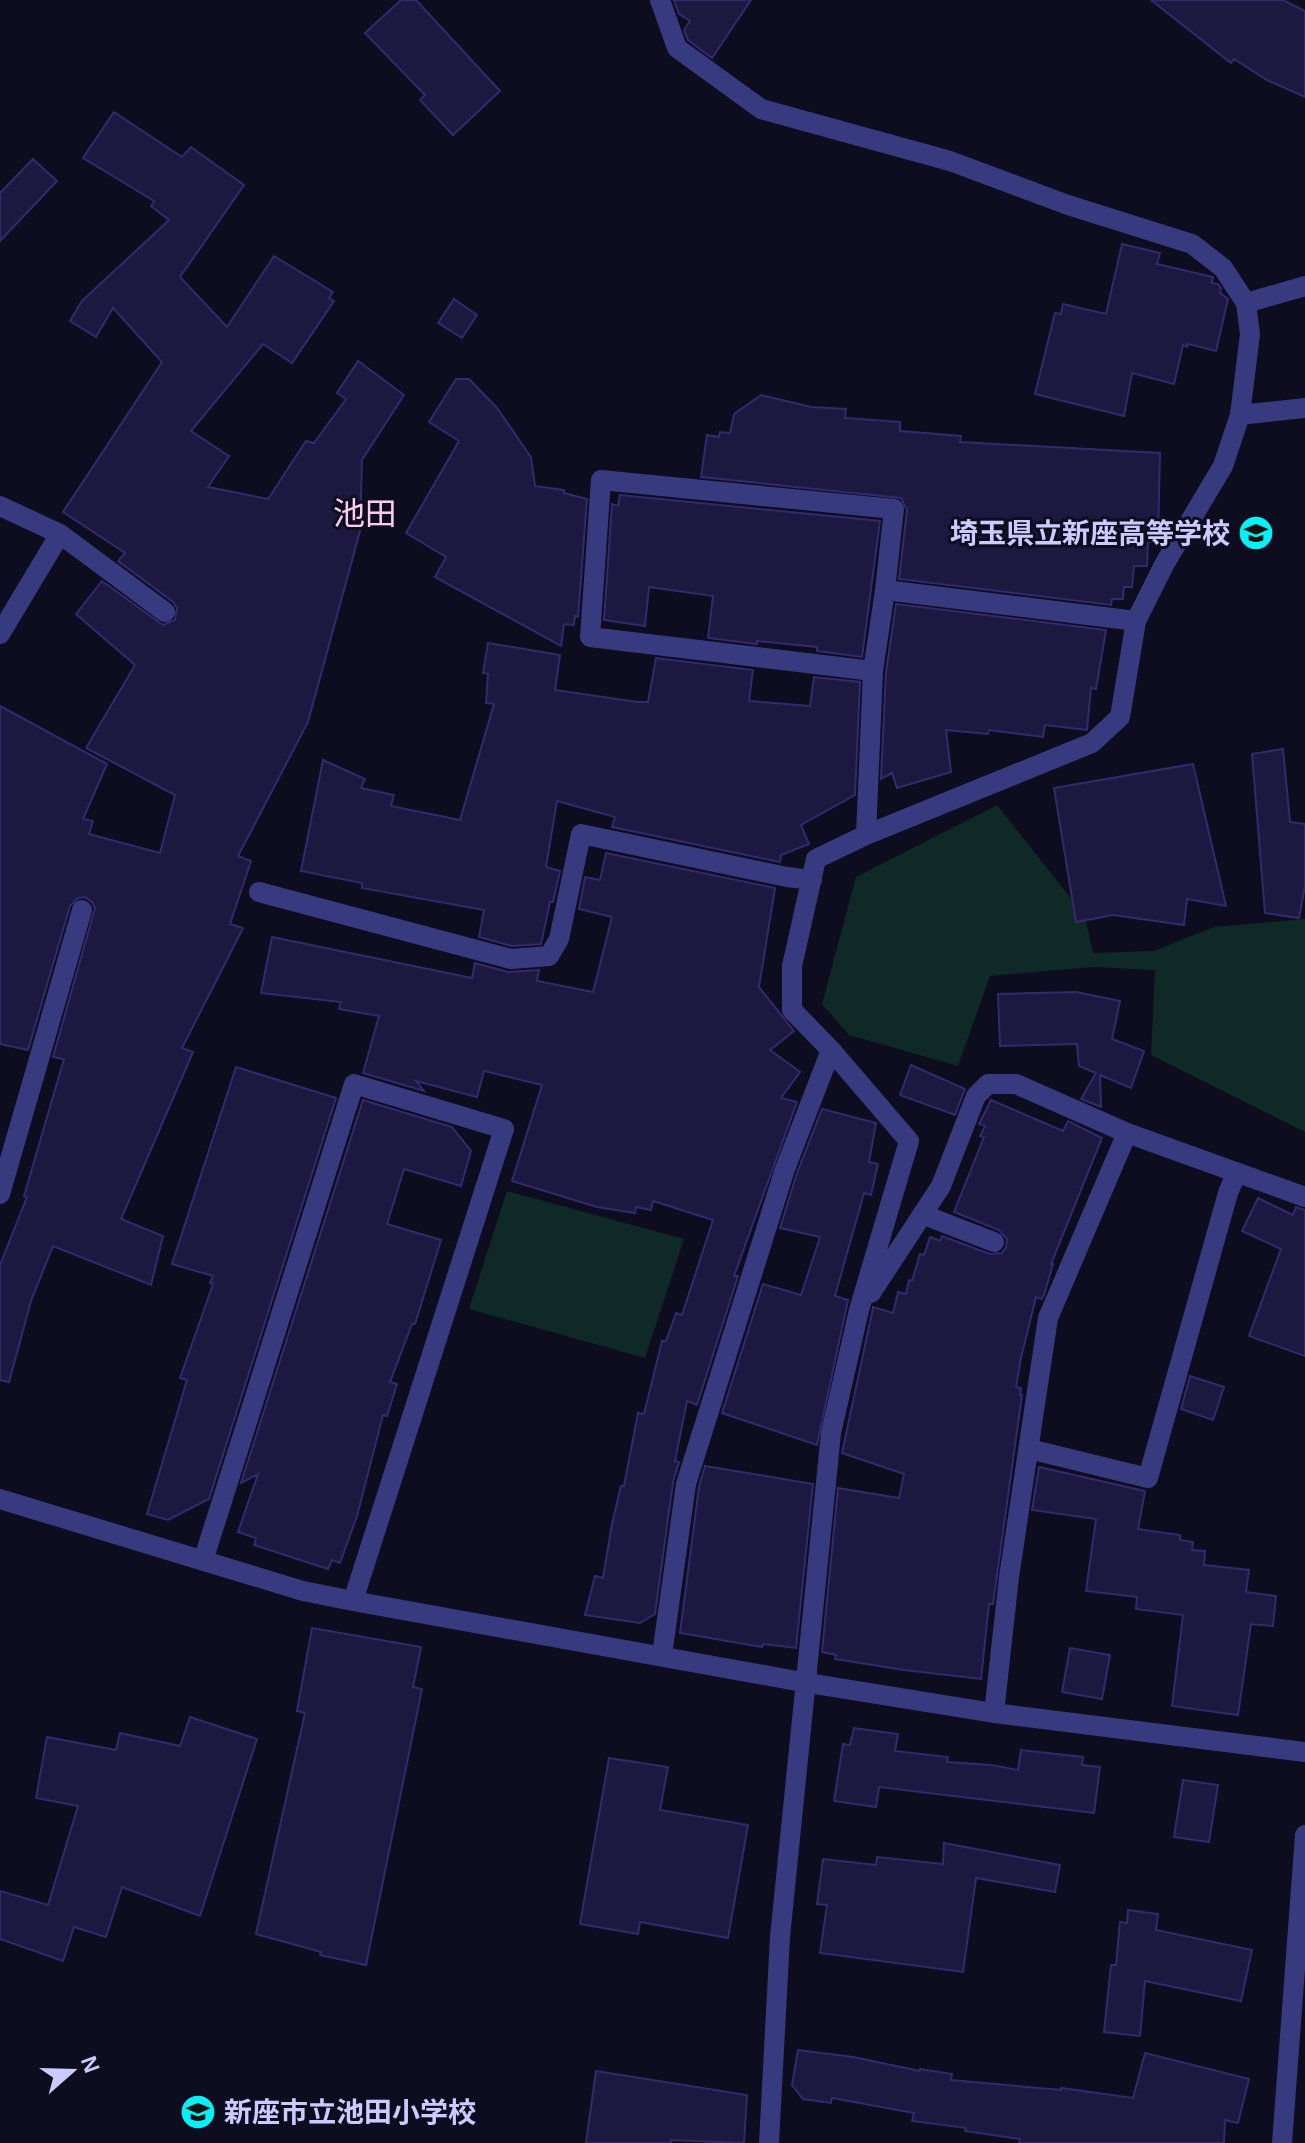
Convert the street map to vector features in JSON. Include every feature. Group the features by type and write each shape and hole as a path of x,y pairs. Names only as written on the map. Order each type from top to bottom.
{"street":[{"path":"660,0 677,48 761,109 950,161 1068,205 1192,244 1223,268 1246,303 1250,334 1240,415 1223,466 1165,563 1136,621 1120,717 1092,743 866,835 816,859 792,966 792,1010 831,1050 909,1141 859,1310 831,1433 780,1937 769,2143"},
{"path":"1246,303 1305,286"},
{"path":"1240,415 1305,408"},
{"path":"866,835 873,671 894,509 601,480 590,637 873,671"},
{"path":"0,506 60,534 165,612"},
{"path":"0,634 60,534"},
{"path":"885,590 1136,621"},
{"path":"259,892 511,959 549,956 559,939 581,834 812,880"},
{"path":"0,1194 82,910"},
{"path":"662,1655 686,1484 785,1169 831,1050"},
{"path":"203,1561 354,1084 504,1129 353,1601"},
{"path":"859,1310 941,1186 976,1096 988,1084 1016,1084 1127,1133 1305,1197"},
{"path":"994,1713 1009,1577 1048,1318 1127,1133"},
{"path":"1029,1449 1148,1478 1228,1193 1236,1174"},
{"path":"924,1215 994,1242"},
{"path":"0,1499 303,1591 353,1601 808,1683 994,1713 1305,1752"},
{"path":"1282,2143 1301,1946 1305,1835"}],"green space":[{"path":"997,805 1085,916 1093,953 1154,951 1214,927 1305,919 1305,1132 1151,1055 1155,970 1093,967 990,976 958,1066 849,1035 822,1004 856,877"},
{"path":"507,1191 684,1239 645,1358 469,1309"}],"building":[{"path":"401,0 416,0 500,91 453,135 420,100 425,95 365,33"},
{"path":"674,0 751,0 712,58 688,40 684,30 690,21 679,14"},
{"path":"1151,0 1283,0 1305,11 1305,97 1267,80 1234,59 1231,63"},
{"path":"114,112 182,157 191,147 244,185 180,277 227,327 274,256 333,292 329,298 334,301 292,363 263,344 191,431 229,456 208,487 268,499 306,441 314,443 346,399 337,393 358,361 404,395 362,460 360,531 308,722 238,856 251,861 230,924 243,928 182,1048 193,1052 121,1219 163,1236 151,1285 53,1246 31,1301 9,1382 0,1380 0,1265 27,1197 24,1196 64,1059 53,1057 95,908 85,897 78,898 70,906 28,1050 0,1044 0,706 107,764 83,819 93,821 89,834 160,853 175,795 86,748 135,665 76,614 102,581 163,625 175,620 177,608 118,561 125,553 63,512 162,362 113,308 96,337 70,321 82,301 169,220 151,206 154,201 83,158"},
{"path":"33,159 57,181 0,241 0,193"},
{"path":"1122,244 1160,253 1157,264 1213,277 1212,283 1218,284 1220,293 1228,299 1216,351 1183,345 1174,384 1132,373 1124,416 1035,394 1055,313 1061,314 1063,304 1106,314"},
{"path":"454,299 477,315 462,338 438,323"},
{"path":"456,379 469,379 497,408 531,457 535,486 564,490 564,493 587,499 578,617 575,616 574,625 564,624 561,646 435,577 446,557 406,533 459,441 429,422"},
{"path":"761,395 811,407 846,409 845,418 900,422 900,431 961,436 960,442 1160,453 1158,536 1153,535 1153,542 1148,542 1147,566 1134,566 1132,587 1124,587 1123,599 1112,599 1111,605 899,579 907,510 901,498 701,477 707,435 719,437 720,432 730,433 734,414"},
{"path":"620,495 880,521 862,657 817,651 817,647 708,638 713,596 649,587 645,626 604,620 612,504 618,506"},
{"path":"896,604 1106,630 1096,689 1091,688 1087,730 1045,725 1043,737 989,730 988,734 946,730 951,772 897,788 892,773 881,779 886,672"},
{"path":"488,643 560,655 555,690 637,702 648,702 656,658 753,670 749,701 810,706 814,677 860,682 855,795 801,825 809,844 781,855 780,862 612,827 615,817 557,801 546,867 560,871 541,944 512,946 479,937 484,910 362,888 362,883 301,871 323,760 365,779 361,788 394,795 391,806 460,820 494,704 486,703 488,674 483,673"},
{"path":"1283,749 1290,822 1305,824 1305,886 1299,918 1265,913 1252,754"},
{"path":"1193,764 1226,906 1187,899 1184,925 1113,915 1076,922 1054,788"},
{"path":"606,853 775,888 759,987 794,1031 770,1050 800,1072 781,1098 797,1102 734,1276 738,1276 697,1405 687,1401 675,1461 679,1462 673,1482 655,1614 640,1623 585,1615 595,1576 603,1578 612,1524 621,1486 624,1486 638,1413 644,1414 662,1341 666,1341 676,1313 682,1315 713,1220 653,1201 651,1210 636,1207 635,1213 597,1207 512,1181 542,1085 484,1071 477,1097 416,1081 424,1091 363,1073 379,1016 339,1009 341,1002 261,993 272,937 472,978 475,963 508,972 539,970 537,981 593,992 612,917 579,909 585,877 600,880"},
{"path":"1076,992 1120,1001 1112,1039 1144,1051 1131,1088 1100,1075 1101,1107 1081,1099 1096,1073 1079,1066 1077,1044 1000,1046 998,994"},
{"path":"911,1065 965,1089 955,1115 900,1095"},
{"path":"236,1067 336,1098 209,1499 168,1520 147,1514 187,1380 180,1378 213,1284 210,1283 213,1276 172,1264"},
{"path":"363,1100 452,1127 471,1151 461,1186 404,1169 387,1224 441,1240 415,1324 412,1324 390,1382 397,1384 387,1416 383,1415 357,1516 340,1563 332,1560 328,1569 254,1545 256,1538 238,1532 258,1474 241,1483"},
{"path":"991,1100 1063,1131 1068,1121 1102,1138 1051,1264 1045,1292 1042,1299 1036,1297 1021,1358 1016,1387 1021,1388 1022,1395 993,1604 989,1604 981,1679 835,1659 836,1655 822,1652 838,1488 899,1498 904,1474 842,1453 873,1307 893,1313 898,1292 906,1294 909,1280 912,1281 920,1254 924,1255 930,1237 940,1241 942,1236 990,1254 1002,1253 1006,1247 1007,1239 999,1230 954,1212 984,1137 980,1136 985,1126 979,1124"},
{"path":"822,1109 876,1123 869,1162 878,1164 871,1195 864,1193 835,1296 848,1300 817,1445 722,1413 763,1284 801,1295 820,1237 780,1228"},
{"path":"1258,1198 1293,1215 1296,1207 1305,1210 1305,1356 1249,1336 1281,1249 1242,1231"},
{"path":"1190,1376 1224,1387 1213,1420 1181,1409"},
{"path":"705,1466 813,1484 796,1648 763,1644 762,1647 680,1633 699,1487"},
{"path":"1039,1467 1145,1491 1138,1529 1180,1535 1180,1540 1193,1542 1192,1550 1205,1551 1204,1565 1249,1570 1246,1592 1276,1596 1273,1626 1251,1624 1238,1715 1172,1706 1183,1615 1136,1609 1137,1597 1086,1591 1096,1519 1032,1510"},
{"path":"312,1628 421,1647 413,1687 422,1689 366,1965 320,1955 321,1952 256,1934 305,1713 297,1711"},
{"path":"1070,1648 1110,1655 1102,1699 1062,1692"},
{"path":"190,1717 257,1739 200,1916 122,1887 106,1937 74,1927 63,1961 0,1939 0,1891 48,1905 78,1806 36,1798 47,1737 116,1750 120,1733 180,1746"},
{"path":"854,1728 898,1734 895,1751 948,1757 947,1762 1018,1770 1021,1750 1083,1757 1082,1765 1100,1767 1094,1813 879,1787 876,1807 834,1801 843,1744 850,1745"},
{"path":"609,1758 668,1767 660,1810 748,1825 728,1938 640,1922 638,1934 580,1924"},
{"path":"1183,1780 1218,1785 1209,1842 1174,1837"},
{"path":"944,1843 1060,1865 1055,1892 976,1878 963,1972 820,1953 827,1905 817,1904 823,1859 876,1865 877,1857 943,1864"},
{"path":"1128,1910 1158,1914 1156,1930 1252,1950 1241,2001 1145,1981 1140,2036 1104,2032 1111,1965 1116,1965 1120,1922 1127,1923"},
{"path":"798,2050 952,2074 951,2080 1061,2088 1133,2098 1145,2053 1249,2079 1238,2123 1225,2120 1224,2143 1019,2143 1020,2139 912,2121 914,2113 832,2098 831,2103 803,2099 792,2085"},
{"path":"596,2071 747,2095 744,2143 671,2140 671,2143 586,2143"}],"place":[{"name":"埼玉県立新座高等学校","path":"1256,533"},
{"name":"新座市立池田小学校","path":"198,2112"}],"district":[{"name":"池田","path":"365,514"}]}
